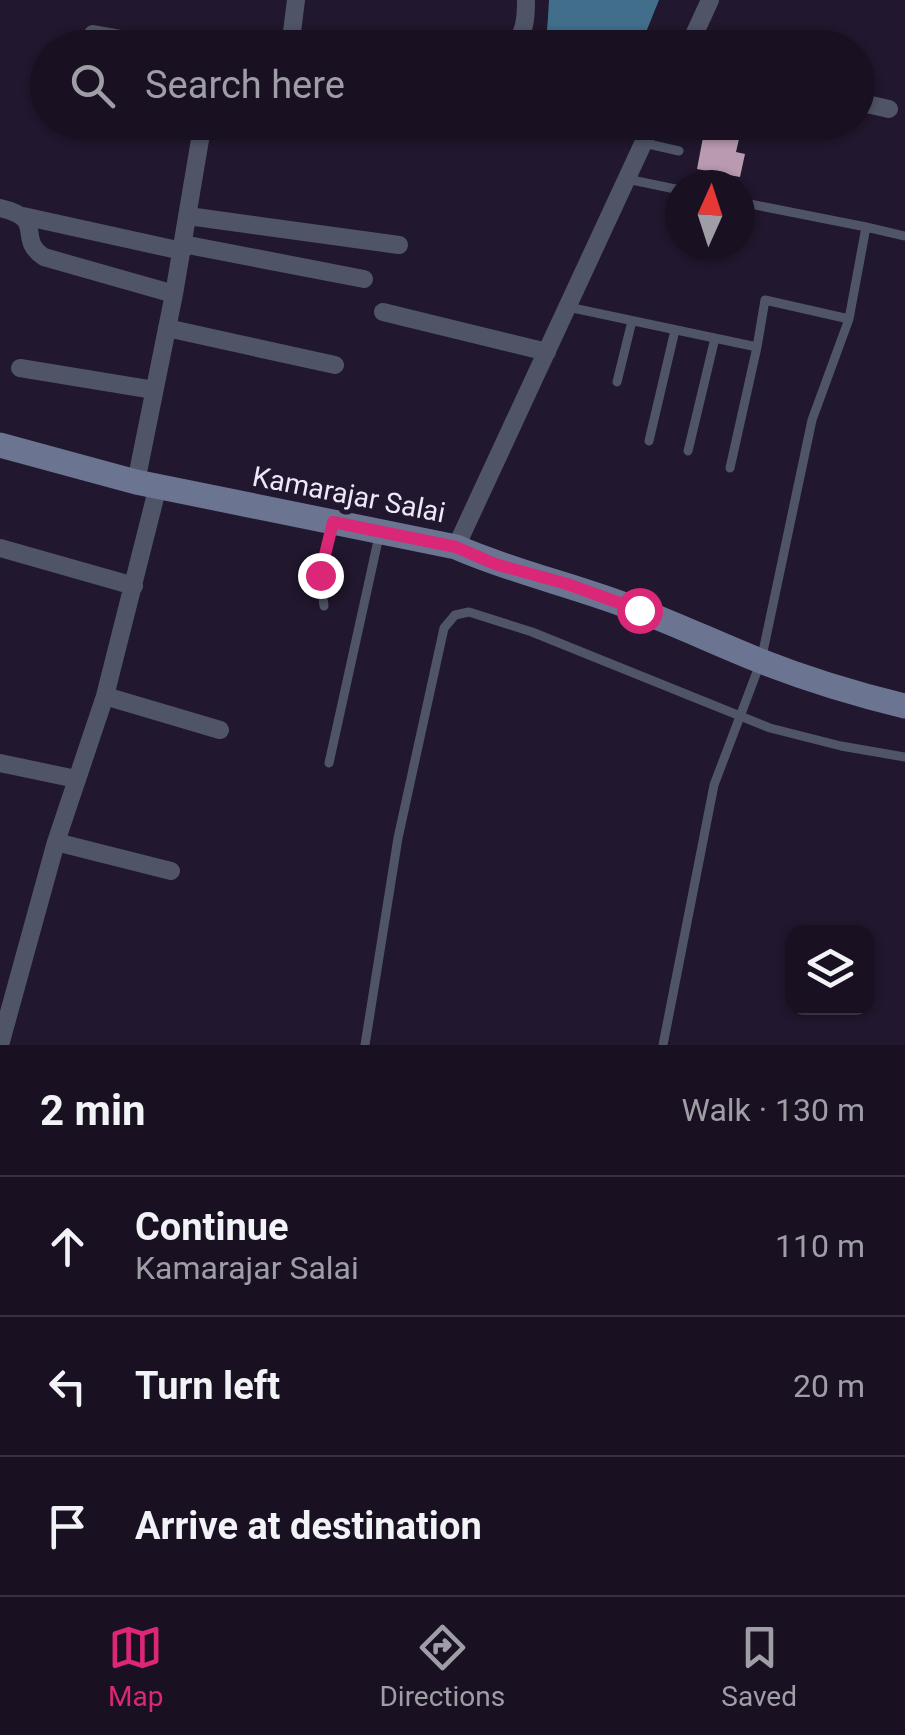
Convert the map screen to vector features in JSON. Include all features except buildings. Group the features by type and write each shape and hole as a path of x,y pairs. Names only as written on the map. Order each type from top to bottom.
{"main road":[{"name":"Kamarajar Salai","path":"0,445 146,484 456,547 495,564 639,610 760,661 854,694 905,706"}],"street":[{"path":"291,30 296,0"},
{"path":"524,30 526,0"},
{"path":"696,30 710,0"},
{"path":"875,106 889,109"},
{"path":"0,1045 56,842 105,696 134,586 154,390 200,140"},
{"path":"456,547 645,140"},
{"path":"0,208 183,248 364,279"},
{"path":"23,216 32,246 44,257 174,294"},
{"path":"188,216 400,245"},
{"path":"383,312 547,352"},
{"path":"167,328 335,365"},
{"path":"20,368 154,390"},
{"path":"0,548 134,586"},
{"path":"105,696 220,730"},
{"path":"0,763 76,779"},
{"path":"56,842 171,872"}],"lane":[{"path":"644,143 679,151"},
{"path":"627,179 665,187"},
{"path":"755,205 905,236"},
{"path":"664,1045 714,786 760,661 812,420 849,319 866,227"},
{"path":"730,468 765,300 849,319"},
{"path":"568,307 756,347"},
{"path":"617,382 632,321"},
{"path":"649,441 675,330"},
{"path":"688,451 715,338"},
{"path":"324,606 320,575 333,522"},
{"path":"329,763 380,531"},
{"path":"365,1045 398,838 444,628 455,615 468,612 532,632 770,728 905,757"}],"water":[{"path":"549,0 659,0 647,30 547,30"}],"route":[{"path":"320,575 333,522 456,547 495,564 639,610"}]}
